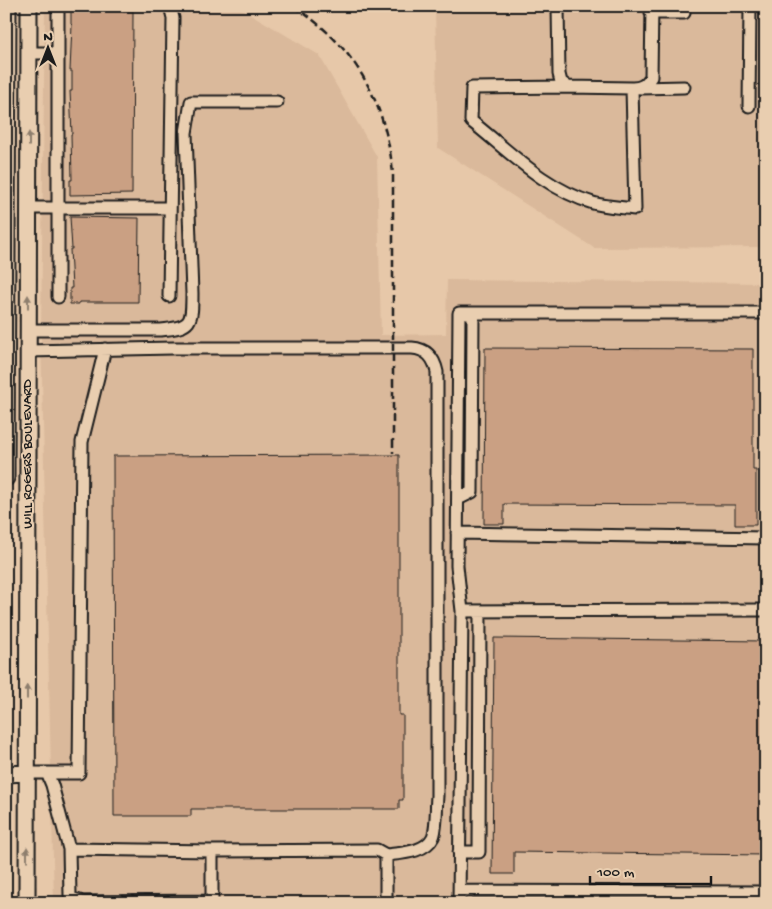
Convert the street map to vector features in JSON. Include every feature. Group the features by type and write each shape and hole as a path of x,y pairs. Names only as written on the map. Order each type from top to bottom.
{"main road":[{"name":"WILL ROGERS BOULEVARD","path":"27,903 29,6"},
{"name":"WILL ROGERS BOULEVARD","path":"6,478 8,9"},
{"path":"8,53 29,53"},
{"path":"7,208 28,208"},
{"path":"7,349 28,351"},
{"path":"6,774 27,773"}],"lane":[{"path":"58,6 58,297"},
{"path":"169,296 173,18 170,6"},
{"path":"558,6 558,74 561,82 568,87"},
{"path":"749,106 750,6"},
{"path":"636,88 646,85 651,78 652,10 671,11"},
{"path":"29,53 58,53"},
{"path":"636,88 635,209 594,203 570,194 544,180 471,121 472,88 684,87"},
{"path":"28,330 160,330 174,329 189,322 192,315 192,293 186,132 191,102 277,102"},
{"path":"28,208 169,208"},
{"path":"766,313 459,313 457,566 462,611 459,897 738,897 766,892"},
{"path":"28,351 412,348 425,351 435,363 437,372 437,777 433,837 424,846 415,850 386,855 377,850 212,851 69,849"},
{"path":"27,773 78,774 82,442 106,349"},
{"path":"458,533 766,538"},
{"path":"462,611 766,610"},
{"path":"459,852 479,852 480,611"},
{"path":"47,773 69,849 70,895 74,900 84,902 212,902 212,851"},
{"path":"386,855 386,903"}],"shaded area":[{"path":"45,6 237,6 319,55 377,157 381,335 446,334 447,280 766,283 766,903 54,903 41,333"},
{"path":"435,6 766,6 766,247 594,248 438,148"}],"building":[{"path":"71,10 133,11 132,194 70,195 70,180 72,180"},
{"path":"70,217 139,218 138,302 79,302 79,304 70,304 70,288 72,288 70,249 72,249"},
{"path":"485,348 753,349 753,470 756,470 756,525 735,525 735,505 504,504 504,524 484,524"},
{"path":"399,455 399,715 403,715 403,800 399,800 399,809 191,809 191,816 114,816 113,456"},
{"path":"494,638 766,641 766,855 514,852 514,874 492,874"}],"railway":[{"path":"293,6 315,21 350,57 375,99 389,148 393,174 393,453"}]}
